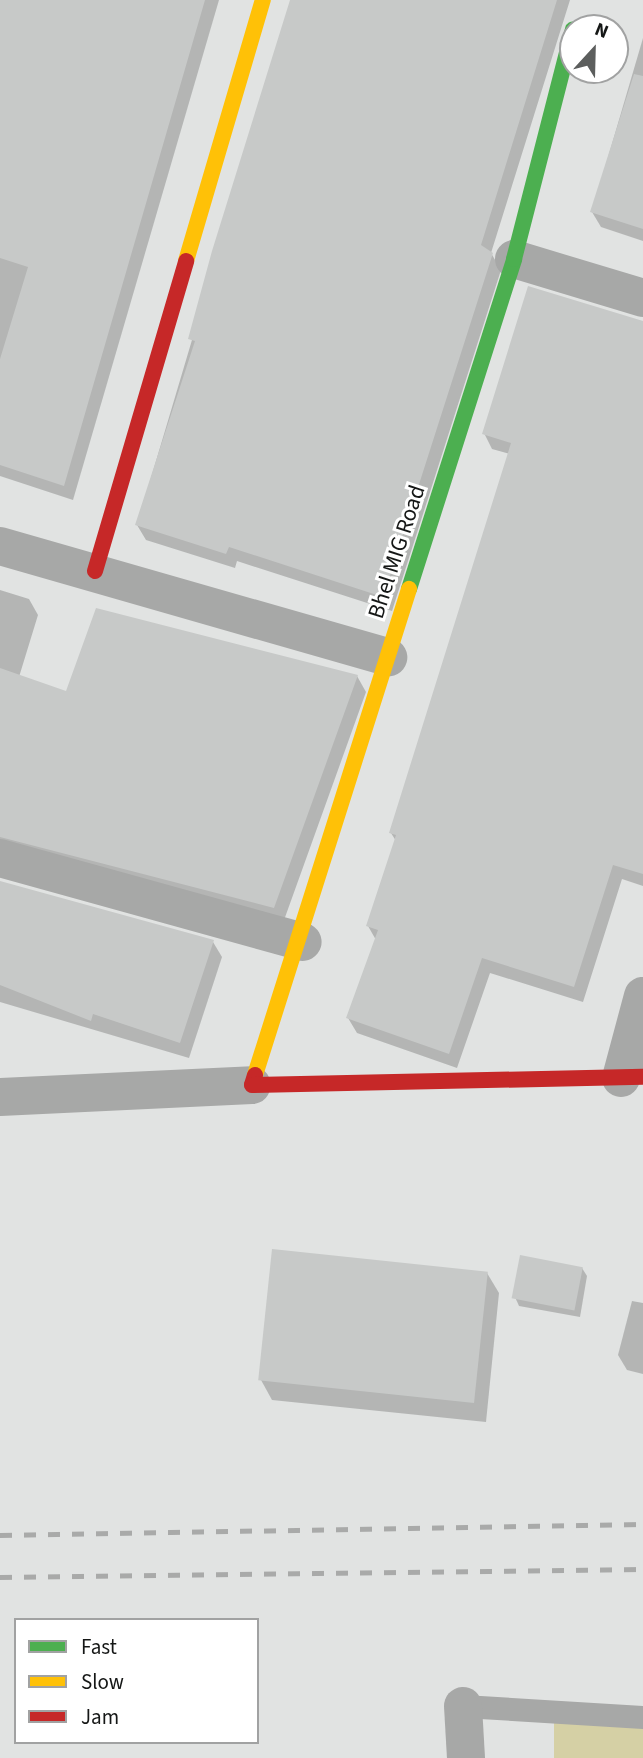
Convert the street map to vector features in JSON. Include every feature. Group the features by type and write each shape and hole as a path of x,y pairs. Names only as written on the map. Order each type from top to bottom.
{"street":[{"path":"95,571 262,0"},
{"name":"Bhel MIG Road","path":"577,14 578,9"},
{"name":"Bhel MIG Road","path":"252,1085 303,942 388,657 514,259 559,83"},
{"path":"514,259 643,298"},
{"path":"0,546 388,657"},
{"path":"0,858 303,942"},
{"path":"0,1097 252,1085 632,1077 643,996"},
{"path":"463,1706 466,1758"}],"lane":[{"path":"463,1706 643,1717"}],"shaded area":[{"path":"554,1708 643,1708 643,1758 554,1758"}],"building":[{"path":"0,0 205,0 64,486 0,465 0,359 28,267 0,258"},
{"path":"290,0 557,0 481,245 493,253 383,597 229,547 226,554 135,525 195,341 188,339 212,251"},
{"path":"634,74 643,76 643,229 590,212"},
{"path":"528,286 643,321 643,874 613,865 574,987 482,958 449,1054 346,1018 378,930 366,926 396,835 389,833 511,443 482,434"},
{"path":"96,608 358,675 274,908 0,837 0,668 66,691"},
{"path":"0,881 214,940 180,1043 93,1014 91,1021 0,985"},
{"path":"272,1249 488,1272 474,1403 258,1380"},
{"path":"520,1255 583,1267 574,1310 512,1298"}],"railway":[{"path":"0,1535 643,1524"},
{"path":"0,1577 643,1569"}],"traffic: fast":[{"path":"409,589 514,259 559,84"}],"traffic: slow":[{"path":"186,261 263,0"},
{"path":"255,1075 409,589"}],"traffic: jam":[{"path":"95,571 186,261"},
{"path":"255,1075 252,1085 643,1077"}]}
